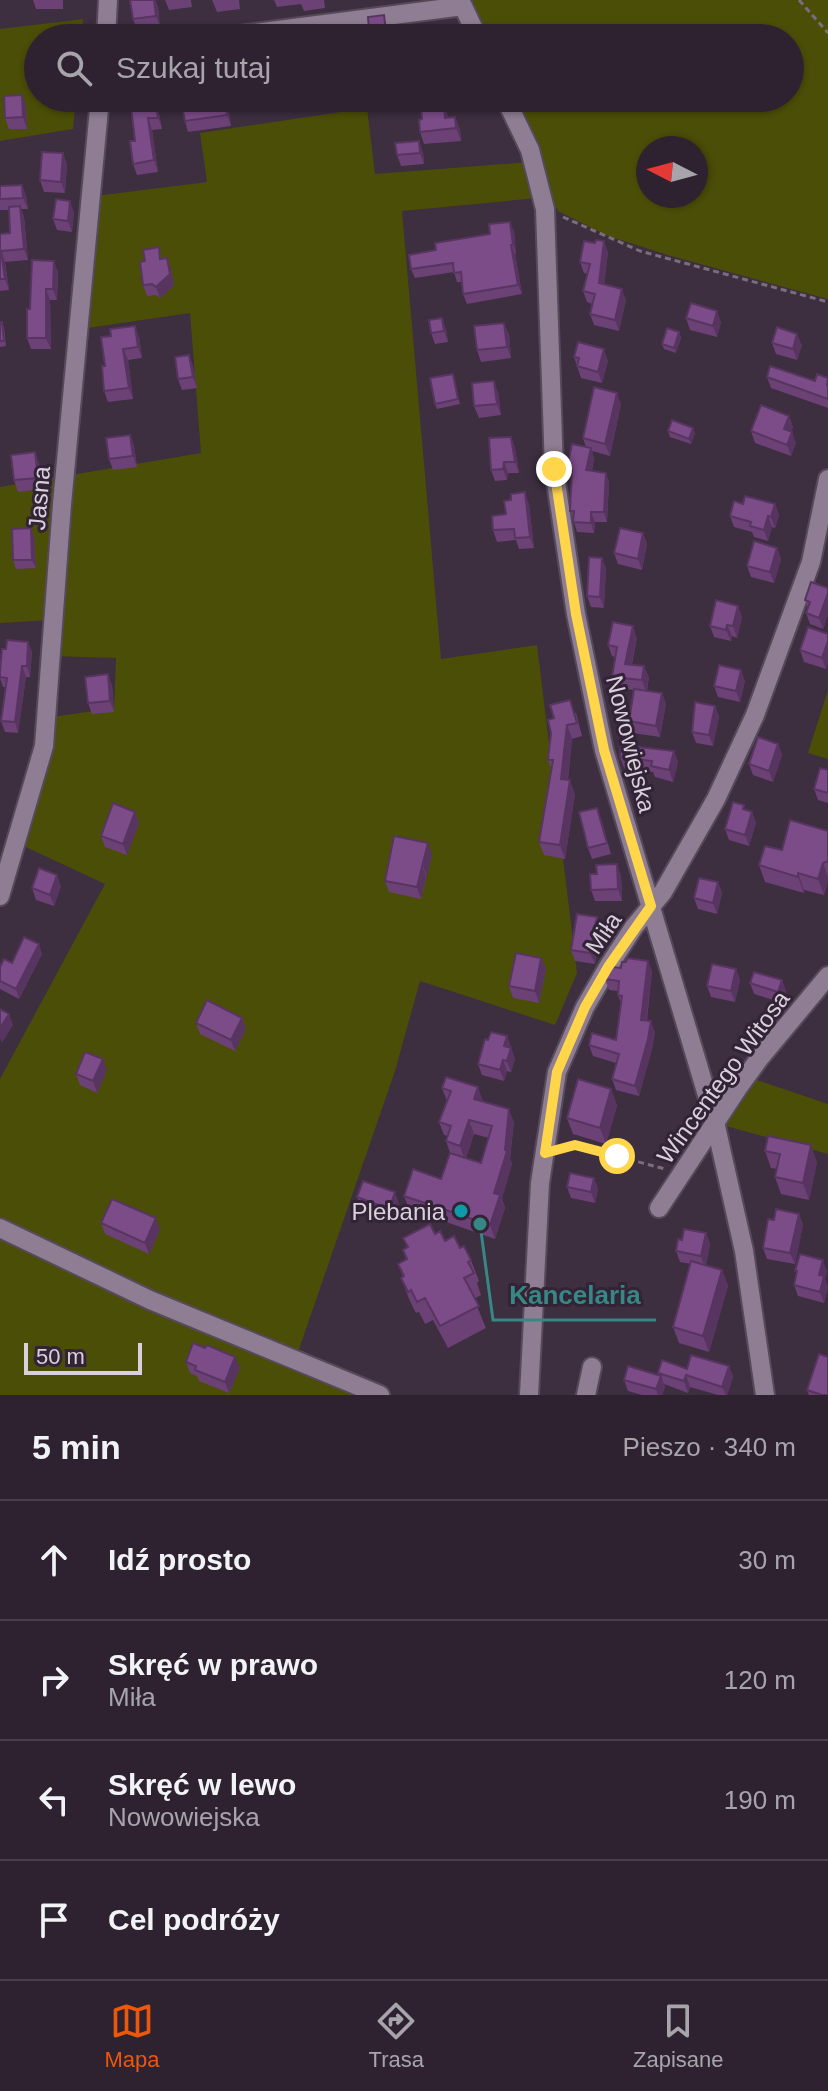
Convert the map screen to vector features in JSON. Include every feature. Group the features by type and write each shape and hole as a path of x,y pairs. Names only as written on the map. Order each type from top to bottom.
{"street":[{"path":"107,24 108,0"},
{"path":"325,24 463,6 471,24"},
{"name":"Jasna","path":"0,896 44,746 62,504 99,112"},
{"name":"Nowowiejska","path":"512,112 530,150 545,209 554,469 574,599 604,750 715,1122 744,1251 765,1395"},
{"name":"Miła","path":"529,1395 540,1183 557,1072 585,1007 608,967 663,892 716,799 755,715 811,562 828,479"},
{"name":"Wincentego Witosa","path":"659,1208 759,1059 828,976"},
{"path":"0,1228 150,1300 380,1395"},
{"path":"586,1395 592,1367"}],"path":[{"path":"799,0 828,33"},
{"path":"545,209 640,251 828,302"},
{"path":"545,1153 575,1145 664,1169 683,1170"}],"shaded area":[{"path":"467,0 828,0 828,299 608,236 558,211 515,112 804,112 804,24 477,24"},
{"path":"83,19 83,24 42,24"},
{"path":"24,26 24,112 75,112 73,129 0,141 0,29"},
{"path":"340,112 367,112 375,174 530,162 538,198 402,211 441,659 537,645 577,973 555,1025 420,981 395,1071 296,1358 391,1395 0,1395 0,1079 105,884 15,842 45,718 114,708 116,658 50,656 51,620 0,623 0,487 201,453 190,313 74,330 87,197 207,182 200,133"},
{"path":"828,690 828,759 808,753"},
{"path":"751,1078 828,1104 828,1154 719,1124"}],"building":[{"path":"130,0 154,0 156,16 133,19"},
{"path":"384,15 385,24 369,24 368,17"},
{"path":"22,95 23,117 5,118 4,96"},
{"path":"132,112 157,112 158,118 148,118 154,160 133,164 130,141 135,141"},
{"path":"183,112 227,112 227,115 185,121"},
{"path":"421,112 445,112 445,118 455,117 456,128 420,132 419,120 422,119"},
{"path":"419,141 420,153 397,155 395,143"},
{"path":"42,152 63,153 61,182 40,180"},
{"path":"22,185 23,198 0,199 0,186"},
{"path":"56,199 70,201 68,221 53,219"},
{"path":"20,206 24,249 1,251 5,279 0,279 0,234 10,233 9,207"},
{"path":"510,222 518,285 463,294 461,272 454,273 453,263 411,269 409,255 436,250 435,243 490,234 489,224"},
{"path":"596,240 604,241 599,283 622,289 615,320 590,314 595,294 583,291 590,264 580,262 584,241 595,243"},
{"path":"159,247 160,259 167,258 170,274 156,287 143,285 140,262 145,261 143,250"},
{"path":"32,260 54,261 53,289 46,289 46,338 27,338"},
{"path":"691,303 717,311 713,326 686,318"},
{"path":"442,318 444,331 431,333 429,320"},
{"path":"2,322 4,341 0,341"},
{"path":"504,323 507,347 477,350 474,326"},
{"path":"135,326 138,347 123,349 129,388 104,391 101,337 111,336 110,329"},
{"path":"777,327 797,334 793,349 772,343"},
{"path":"667,328 679,332 674,348 662,344"},
{"path":"578,342 604,349 598,372 577,366 579,358 574,357"},
{"path":"189,355 193,377 178,379 175,357"},
{"path":"770,366 815,381 817,374 828,378 828,399 767,377"},
{"path":"453,374 458,399 435,404 430,378"},
{"path":"494,381 497,404 474,406 472,383"},
{"path":"594,387 617,393 605,444 583,438"},
{"path":"761,405 789,416 784,429 792,432 787,445 751,431"},
{"path":"672,420 693,428 689,439 668,431"},
{"path":"130,435 133,456 109,459 106,438"},
{"path":"511,437 515,462 504,462 503,469 491,470 489,438"},
{"path":"572,444 591,448 586,470 606,473 604,512 591,512 591,523 573,522 574,511 570,511 572,470 567,469"},
{"path":"35,452 38,478 14,480 11,455"},
{"path":"525,492 530,537 515,538 514,529 493,530 492,516 506,514 504,501 511,500 511,494"},
{"path":"745,496 775,504 764,530 750,526 751,522 730,516 734,501 743,504"},
{"path":"31,528 32,560 13,560 12,529"},
{"path":"620,528 643,533 638,559 614,553"},
{"path":"754,541 777,548 770,572 747,566"},
{"path":"589,557 602,558 600,597 587,596"},
{"path":"811,582 828,588 819,618 806,613 810,602 805,600"},
{"path":"716,600 738,606 733,626 727,625 726,630 710,626"},
{"path":"613,622 633,626 625,664 644,666 642,680 612,677 617,647 608,645"},
{"path":"808,627 828,634 822,658 800,650"},
{"path":"7,640 28,642 27,666 22,666 15,722 1,721 7,678 0,677 0,672 2,649 6,649"},
{"path":"719,665 741,670 736,691 714,686"},
{"path":"108,674 110,701 88,703 85,677"},
{"path":"634,689 662,693 656,726 629,721"},
{"path":"570,700 577,723 567,725 561,779 570,780 560,845 539,842 553,760 548,760 551,733 548,720 554,718 550,705"},
{"path":"695,702 715,706 709,735 692,732"},
{"path":"758,737 778,744 769,771 749,764"},
{"path":"621,745 674,751 669,770 651,766 652,761 620,757"},
{"path":"820,768 828,770 828,793 814,789"},
{"path":"733,802 744,805 743,809 752,812 745,835 725,829"},
{"path":"113,803 135,812 123,844 101,836"},
{"path":"597,808 607,843 588,848 579,812"},
{"path":"790,820 828,831 828,861 823,863 818,879 798,873 798,877 759,865 765,846 782,850"},
{"path":"394,836 428,843 417,887 385,881"},
{"path":"617,864 618,889 591,890 590,874 597,874 596,865"},
{"path":"39,868 57,875 50,895 32,888"},
{"path":"699,878 718,882 713,903 694,898"},
{"path":"577,914 597,917 590,953 571,950"},
{"path":"24,937 39,944 16,989 0,981 0,967 4,959 12,963"},
{"path":"516,953 541,958 535,991 509,986"},
{"path":"627,958 648,961 641,1020 651,1021 635,1086 612,1079 619,1054 589,1045 592,1033 616,1040 622,996 618,995 619,981 605,979 612,967 621,968"},
{"path":"712,964 736,969 731,991 707,986"},
{"path":"754,972 782,980 778,992 750,983"},
{"path":"207,1000 242,1018 231,1040 196,1023"},
{"path":"0,1009 9,1014 0,1028"},
{"path":"491,1032 507,1036 504,1046 511,1048 500,1070 478,1064 485,1039 488,1040"},
{"path":"85,1052 103,1059 93,1081 76,1074"},
{"path":"446,1077 478,1087 474,1099 509,1109 507,1151 494,1193 500,1195 490,1225 404,1196 413,1169 441,1179 450,1153 481,1163 492,1126 469,1120 460,1146 446,1141 451,1126 439,1122 451,1091 442,1088"},
{"path":"578,1079 611,1089 600,1128 567,1118"},
{"path":"768,1136 811,1145 803,1183 775,1177 780,1154 765,1151"},
{"path":"570,1173 594,1178 591,1192 567,1187"},
{"path":"363,1181 395,1192 389,1209 357,1197"},
{"path":"112,1199 156,1218 145,1243 101,1223"},
{"path":"776,1209 799,1214 790,1253 763,1248 768,1219 774,1220"},
{"path":"430,1224 435,1234 440,1231 445,1241 454,1236 460,1248 464,1246 474,1273 464,1278 479,1306 440,1326 425,1298 417,1302 411,1290 408,1292 398,1264 407,1259 403,1250 408,1247 403,1238"},
{"path":"684,1229 706,1233 701,1256 676,1251"},
{"path":"800,1254 823,1260 819,1275 824,1276 820,1292 794,1285"},
{"path":"691,1261 722,1270 703,1336 673,1327"},
{"path":"193,1343 205,1348 207,1345 235,1357 225,1382 195,1370 196,1366 186,1362"},
{"path":"819,1354 828,1357 828,1395 807,1390"},
{"path":"691,1355 729,1366 722,1387 686,1375 684,1381 658,1373 662,1360 687,1369"},
{"path":"628,1366 661,1376 656,1389 624,1380"}],"place":[{"name":"Plebania","path":"461,1211"},
{"name":"Kancelaria","path":"480,1224"}],"route":[{"path":"554,469 576,614 604,750 651,906 634,927 585,1007 557,1072 545,1153 575,1145 617,1156"}]}
